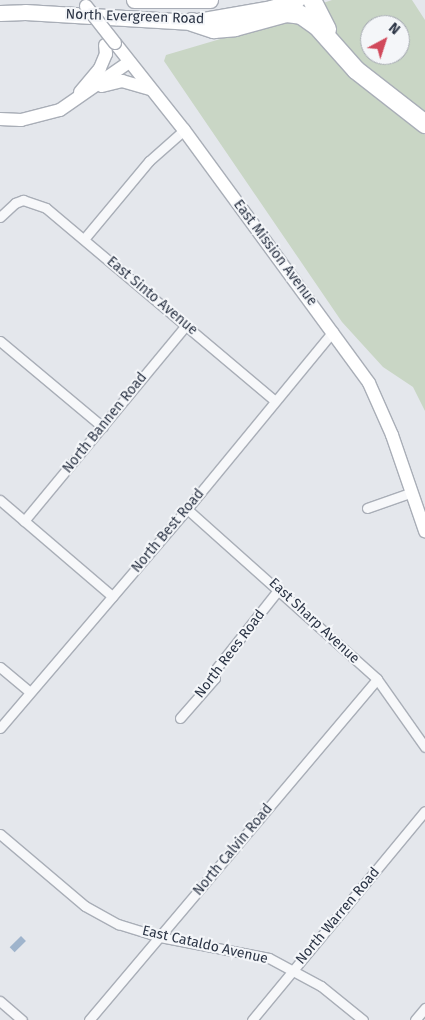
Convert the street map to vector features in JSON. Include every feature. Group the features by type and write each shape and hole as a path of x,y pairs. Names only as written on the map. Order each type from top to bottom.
{"highway":[{"path":"312,0 342,55"},
{"path":"192,22 214,29 235,27 287,13 301,15 317,26 342,55 377,88 425,124"}],"main road":[{"name":"North Evergreen Road","path":"134,0 210,0"},
{"name":"North Evergreen Road","path":"0,13 25,12 192,22 271,8 298,0"}],"street":[{"name":"East Mission Avenue","path":"84,3 110,44 130,62 184,130 333,331 369,383 392,435 410,493 425,531"},
{"path":"66,106 100,68 110,44"},
{"path":"0,119 40,117 66,106 130,62"},
{"path":"93,89 122,81 152,90"},
{"path":"84,239 149,161 184,130"},
{"name":"East Sinto Avenue","path":"0,217 14,203 23,200 46,208 276,401"},
{"name":"North Bannen Road","path":"24,521 103,428 186,325"},
{"name":"North Best Road","path":"0,728 187,509 333,331"},
{"path":"0,340 103,428"},
{"path":"367,508 410,493"},
{"path":"0,500 112,596"},
{"name":"East Sharp Avenue","path":"187,509 279,589 377,679 425,747"},
{"name":"North Rees Road","path":"180,718 215,678 215,670 279,589"},
{"path":"0,667 30,692"},
{"name":"North Calvin Road","path":"89,1020 377,679"},
{"name":"North Warren Road","path":"252,1020 425,811"},
{"name":"East Cataldo Avenue","path":"0,834 85,906 118,924 160,937 269,958 321,986 363,1020"},
{"path":"0,1001 22,1020"},
{"path":"415,1020 425,1008"}],"green space":[{"path":"332,0 412,0 425,20 425,118 382,85 363,65 410,65 410,15 360,15 360,62 339,40 317,5"},
{"path":"285,20 302,22 359,84 425,135 425,411 413,387 383,367 342,322 164,61 166,55"}],"water":[{"path":"21,936 26,941 15,952 10,947"}]}
